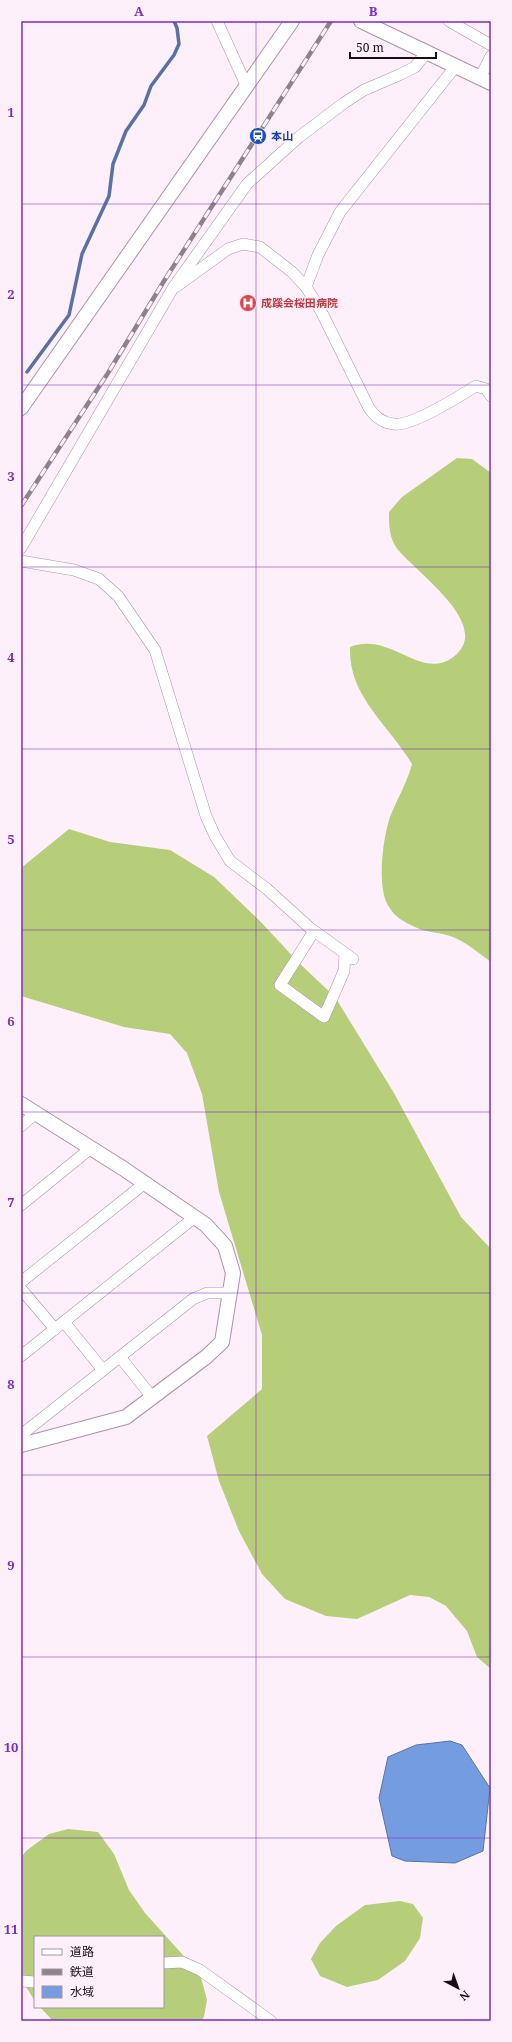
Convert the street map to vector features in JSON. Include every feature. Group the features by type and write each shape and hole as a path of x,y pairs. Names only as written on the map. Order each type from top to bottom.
{"street":[{"path":"218,21 247,87"},
{"path":"21,408 292,21"},
{"path":"361,21 485,80 491,56"},
{"path":"450,21 491,45"},
{"path":"21,548 173,288 246,184 299,137 344,103 364,90 415,67 426,53"},
{"path":"306,287 318,255 340,212 455,66"},
{"path":"173,288 188,280 228,249 242,244 260,247 292,272 306,287 321,311 369,408 377,419 395,425 421,417 452,402 476,386 486,389 491,396"},
{"path":"21,561 74,570 99,579 118,596 155,650 206,816 215,836 230,861 266,889 314,931 349,956 324,1017 280,985 314,931"},
{"path":"21,1104 145,1183 206,1225 225,1246 233,1273 222,1342 126,1417 21,1445"},
{"path":"21,1126 36,1114"},
{"path":"21,1205 91,1148"},
{"path":"21,1282 145,1183"},
{"path":"21,1356 195,1217"},
{"path":"21,1289 54,1329"},
{"path":"21,1435 193,1299 207,1293 230,1293"},
{"path":"64,1322 103,1370"},
{"path":"120,1357 152,1397"},
{"path":"164,1963 182,1962 200,1970 271,2021"},
{"path":"21,1981 34,1982"}],"green space":[{"path":"457,458 472,459 491,473 491,962 458,939 448,935 420,929 407,923 391,911 389,907 383,888 383,849 390,817 412,764 363,695 351,664 350,647 365,644 378,645 416,660 428,663 440,663 452,658 463,645 465,631 459,615 448,600 405,558 396,547 391,534 389,521 389,512 402,497"},
{"path":"69,829 110,842 170,850 214,877 260,921 299,963 335,997 394,1093 461,1217 491,1249 491,1669 477,1657 467,1631 446,1606 429,1597 410,1595 357,1619 326,1616 285,1599 262,1574 239,1531 219,1481 207,1436 262,1389 262,1335 219,1192 202,1094 187,1053 170,1034 124,1027 21,996 21,868"},
{"path":"68,1829 98,1832 114,1854 129,1890 145,1913 200,1974 207,2000 204,2017 201,2021 53,2021 41,2008 164,2008 164,1936 34,1936 34,1999 21,1979 21,1858 26,1851 49,1834"},
{"path":"400,1901 413,1904 423,1918 420,1938 405,1961 378,1980 347,1987 320,1976 311,1959 320,1943 336,1926 365,1905"}],"water":[{"path":"450,1741 462,1745 490,1788 483,1851 455,1863 405,1861 392,1856 379,1798 388,1757 416,1745"}],"waterway":[{"path":"27,372 69,315 82,254 109,196 113,164 126,131 144,105 151,86 174,55 179,44 177,28 174,21"}],"railway":[{"path":"21,506 108,373 164,281 331,21"}],"place":[{"name":"本山","path":"258,136"},
{"name":"成蹊会桜田病院","path":"248,303"}]}
